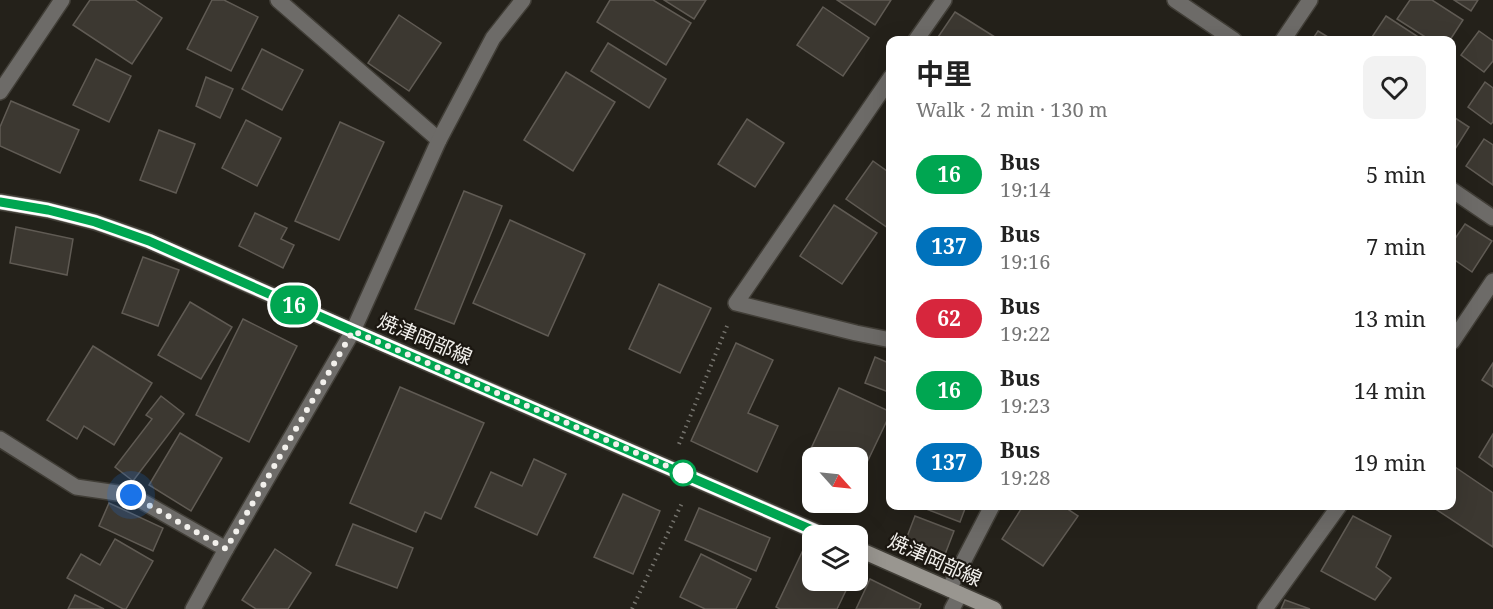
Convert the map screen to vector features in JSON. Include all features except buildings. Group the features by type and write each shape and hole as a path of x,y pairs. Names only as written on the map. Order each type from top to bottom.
{"main road":[{"name":"焼津岡部線","path":"0,202 48,210 95,222 149,241 802,525"},
{"name":"焼津岡部線","path":"868,553 994,609"}],"street":[{"path":"0,92 62,0"},
{"path":"278,0 439,140"},
{"path":"193,609 353,331 439,140 493,38 523,0"},
{"path":"919,36 944,0"},
{"path":"1176,0 1228,36"},
{"path":"1286,36 1311,0"},
{"path":"886,84 736,303 886,339"},
{"path":"1456,193 1493,219"},
{"path":"1456,336 1493,281"},
{"path":"0,439 76,487 131,495 226,549"},
{"path":"952,609 954,592 990,510"},
{"path":"1265,609 1336,510"}],"path":[{"path":"669,467 736,303"},
{"path":"632,609 693,477"}],"bus line":[{"name":"16","path":"0,202 48,210 95,222 149,241 802,525"}],"route":[{"path":"131,495 226,549 353,331 683,473"}]}
